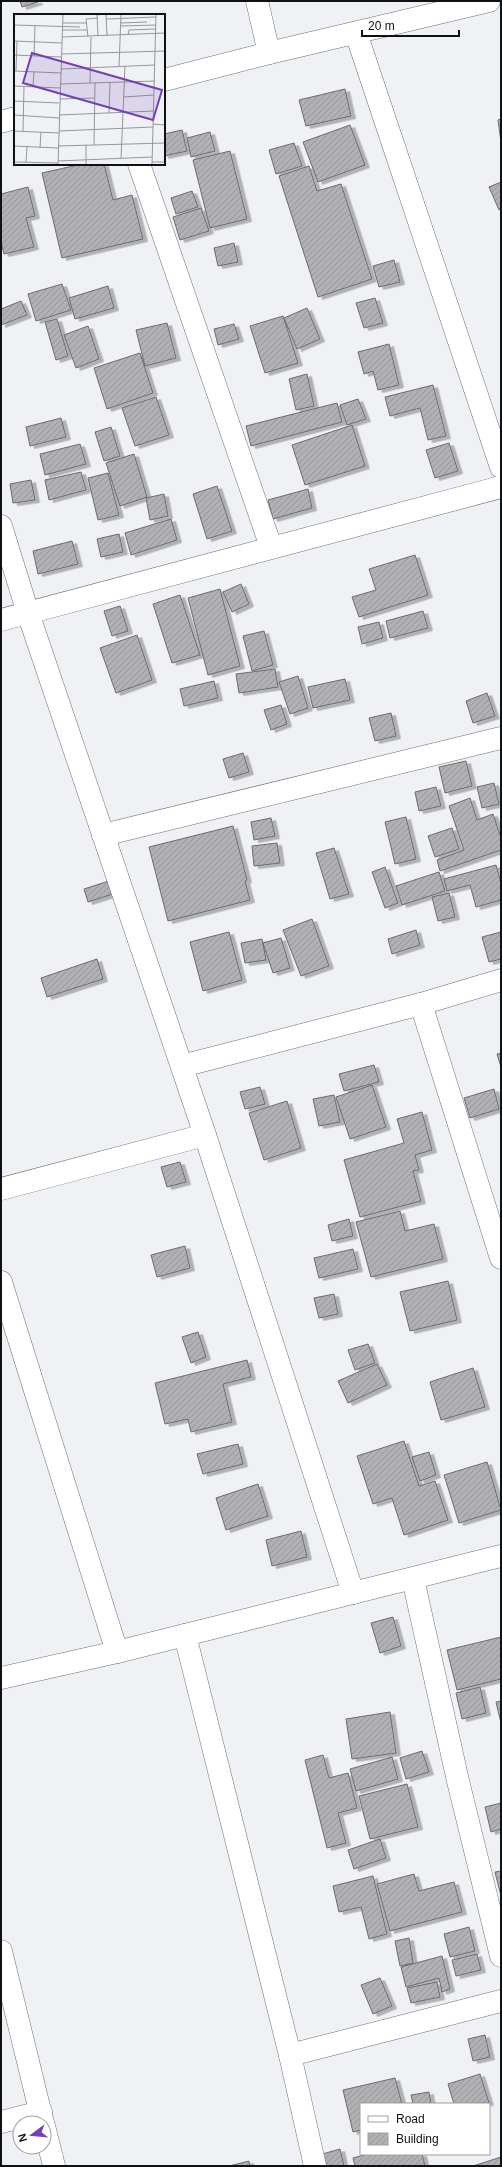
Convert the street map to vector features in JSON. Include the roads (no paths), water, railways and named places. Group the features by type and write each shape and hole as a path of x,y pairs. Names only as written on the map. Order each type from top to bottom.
{"street":[{"path":"256,1 269,52"},
{"path":"165,80 269,52 356,34 488,1"},
{"path":"356,34 501,467"},
{"path":"1,122 14,118"},
{"path":"139,165 271,547"},
{"path":"1,620 501,487"},
{"path":"1,526 28,613 205,1135 353,1593"},
{"path":"103,836 501,738"},
{"path":"182,1066 421,1004 501,980"},
{"path":"421,1004 501,1258"},
{"path":"1,1188 205,1135"},
{"path":"1,1282 118,1652"},
{"path":"1,1678 118,1652 501,1556"},
{"path":"413,1579 458,1781 501,1956"},
{"path":"184,1635 290,2055 315,2166"},
{"path":"1,1951 42,2115"},
{"path":"290,2055 501,2000"},
{"path":"1,2122 12,2121"},
{"path":"51,2155 54,2166"}]}
